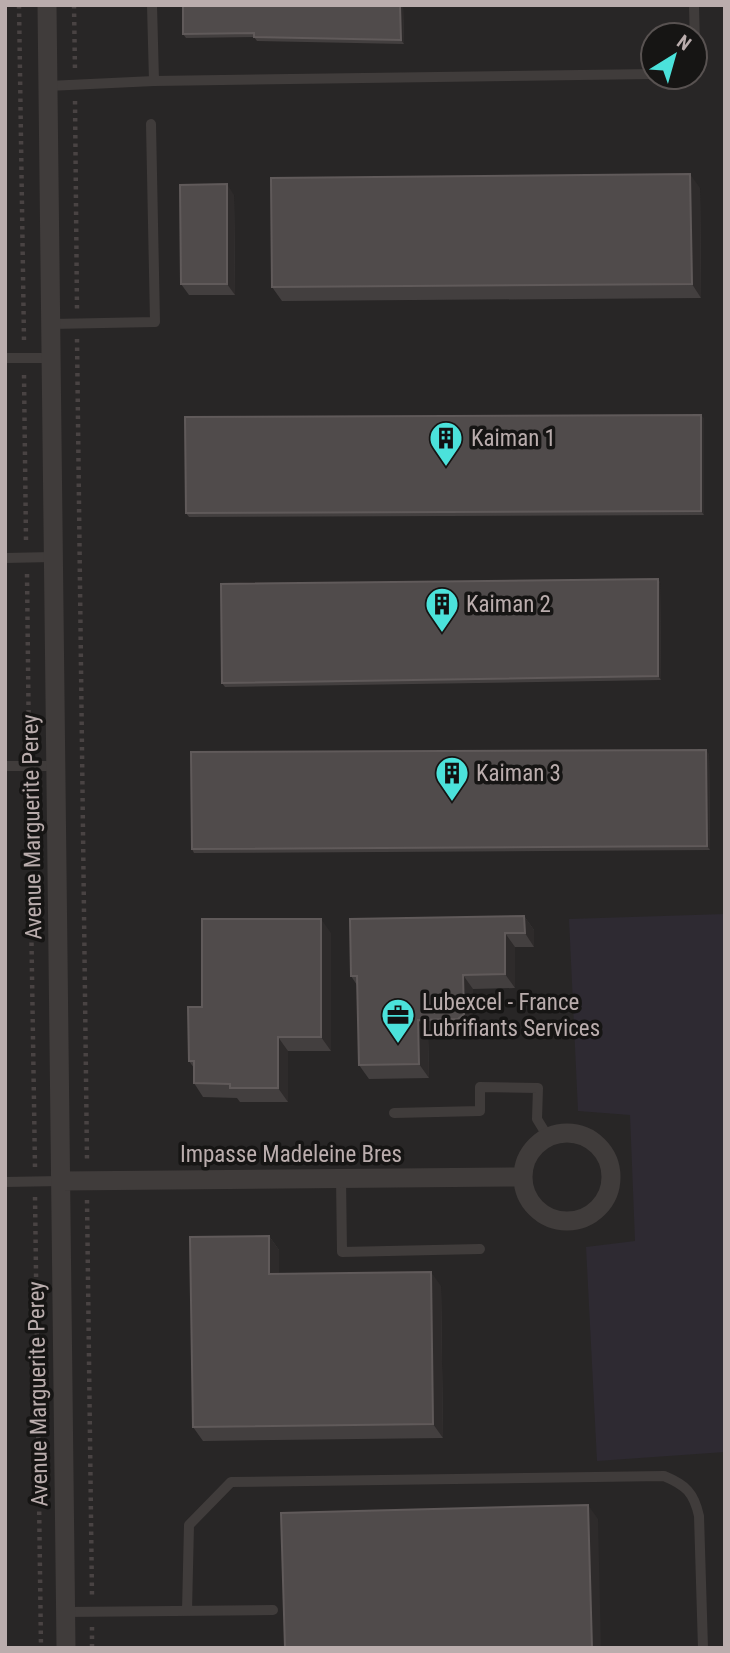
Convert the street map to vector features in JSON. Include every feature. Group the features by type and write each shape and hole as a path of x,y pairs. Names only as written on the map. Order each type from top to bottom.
{"street":[{"name":"Avenue Marguerite Perey","path":"47,5 66,1648"},
{"path":"573,1133 585,1136 604,1153 611,1177 604,1200 585,1217 561,1221 538,1211 524,1189 522,1177 529,1153 548,1137 573,1133"},
{"name":"Impasse Madeleine Bres","path":"61,1181 522,1177"}],"lane":[{"path":"152,5 154,81"},
{"path":"48,86 154,81 639,74"},
{"path":"51,324 155,322 151,124"},
{"path":"5,358 52,358"},
{"path":"5,558 53,556"},
{"path":"5,766 56,766"},
{"path":"394,1113 480,1111 481,1087 538,1088 537,1119 548,1137"},
{"path":"341,1178 342,1252 480,1250"},
{"path":"5,1182 61,1181"},
{"path":"187,1611 189,1525 231,1482 664,1476 683,1484 695,1497 699,1516 703,1648"},
{"path":"65,1612 273,1610"}],"path":[{"path":"19,5 41,1648"},
{"path":"74,5 92,1648"}],"shaded area":[{"path":"5,5 725,5 725,1648 5,1648"},
{"path":"725,914 725,1452 597,1461 586,1247 635,1241 630,1115 578,1111 569,919"}],"building":[{"path":"183,5 400,5 401,40 254,37 254,33 183,34"},
{"path":"690,174 692,284 272,287 271,178"},
{"path":"227,184 227,284 181,284 180,185"},
{"name":"Kaiman 1","path":"701,415 701,511 186,513 185,417"},
{"name":"Kaiman 2","path":"658,579 658,676 222,683 221,584"},
{"name":"Kaiman 3","path":"706,750 707,846 192,849 191,752"},
{"path":"524,916 525,933 505,933 505,974 463,975 464,1014 458,1019 418,1020 419,1064 359,1065 357,976 351,976 350,919"},
{"path":"202,919 321,919 321,1037 278,1037 278,1088 230,1088 230,1084 194,1083 194,1061 189,1061 188,1007 202,1007"},
{"path":"269,1236 269,1274 431,1272 433,1424 193,1427 190,1237"},
{"path":"588,1505 592,1648 285,1648 281,1513"}],"place":[{"name":"Kaiman 1","path":"446,468"},
{"name":"Kaiman 2","path":"442,634"},
{"name":"Kaiman 3","path":"452,803"},
{"name":"Lubexcel - France Lubrifiants Services","path":"398,1045"}]}
